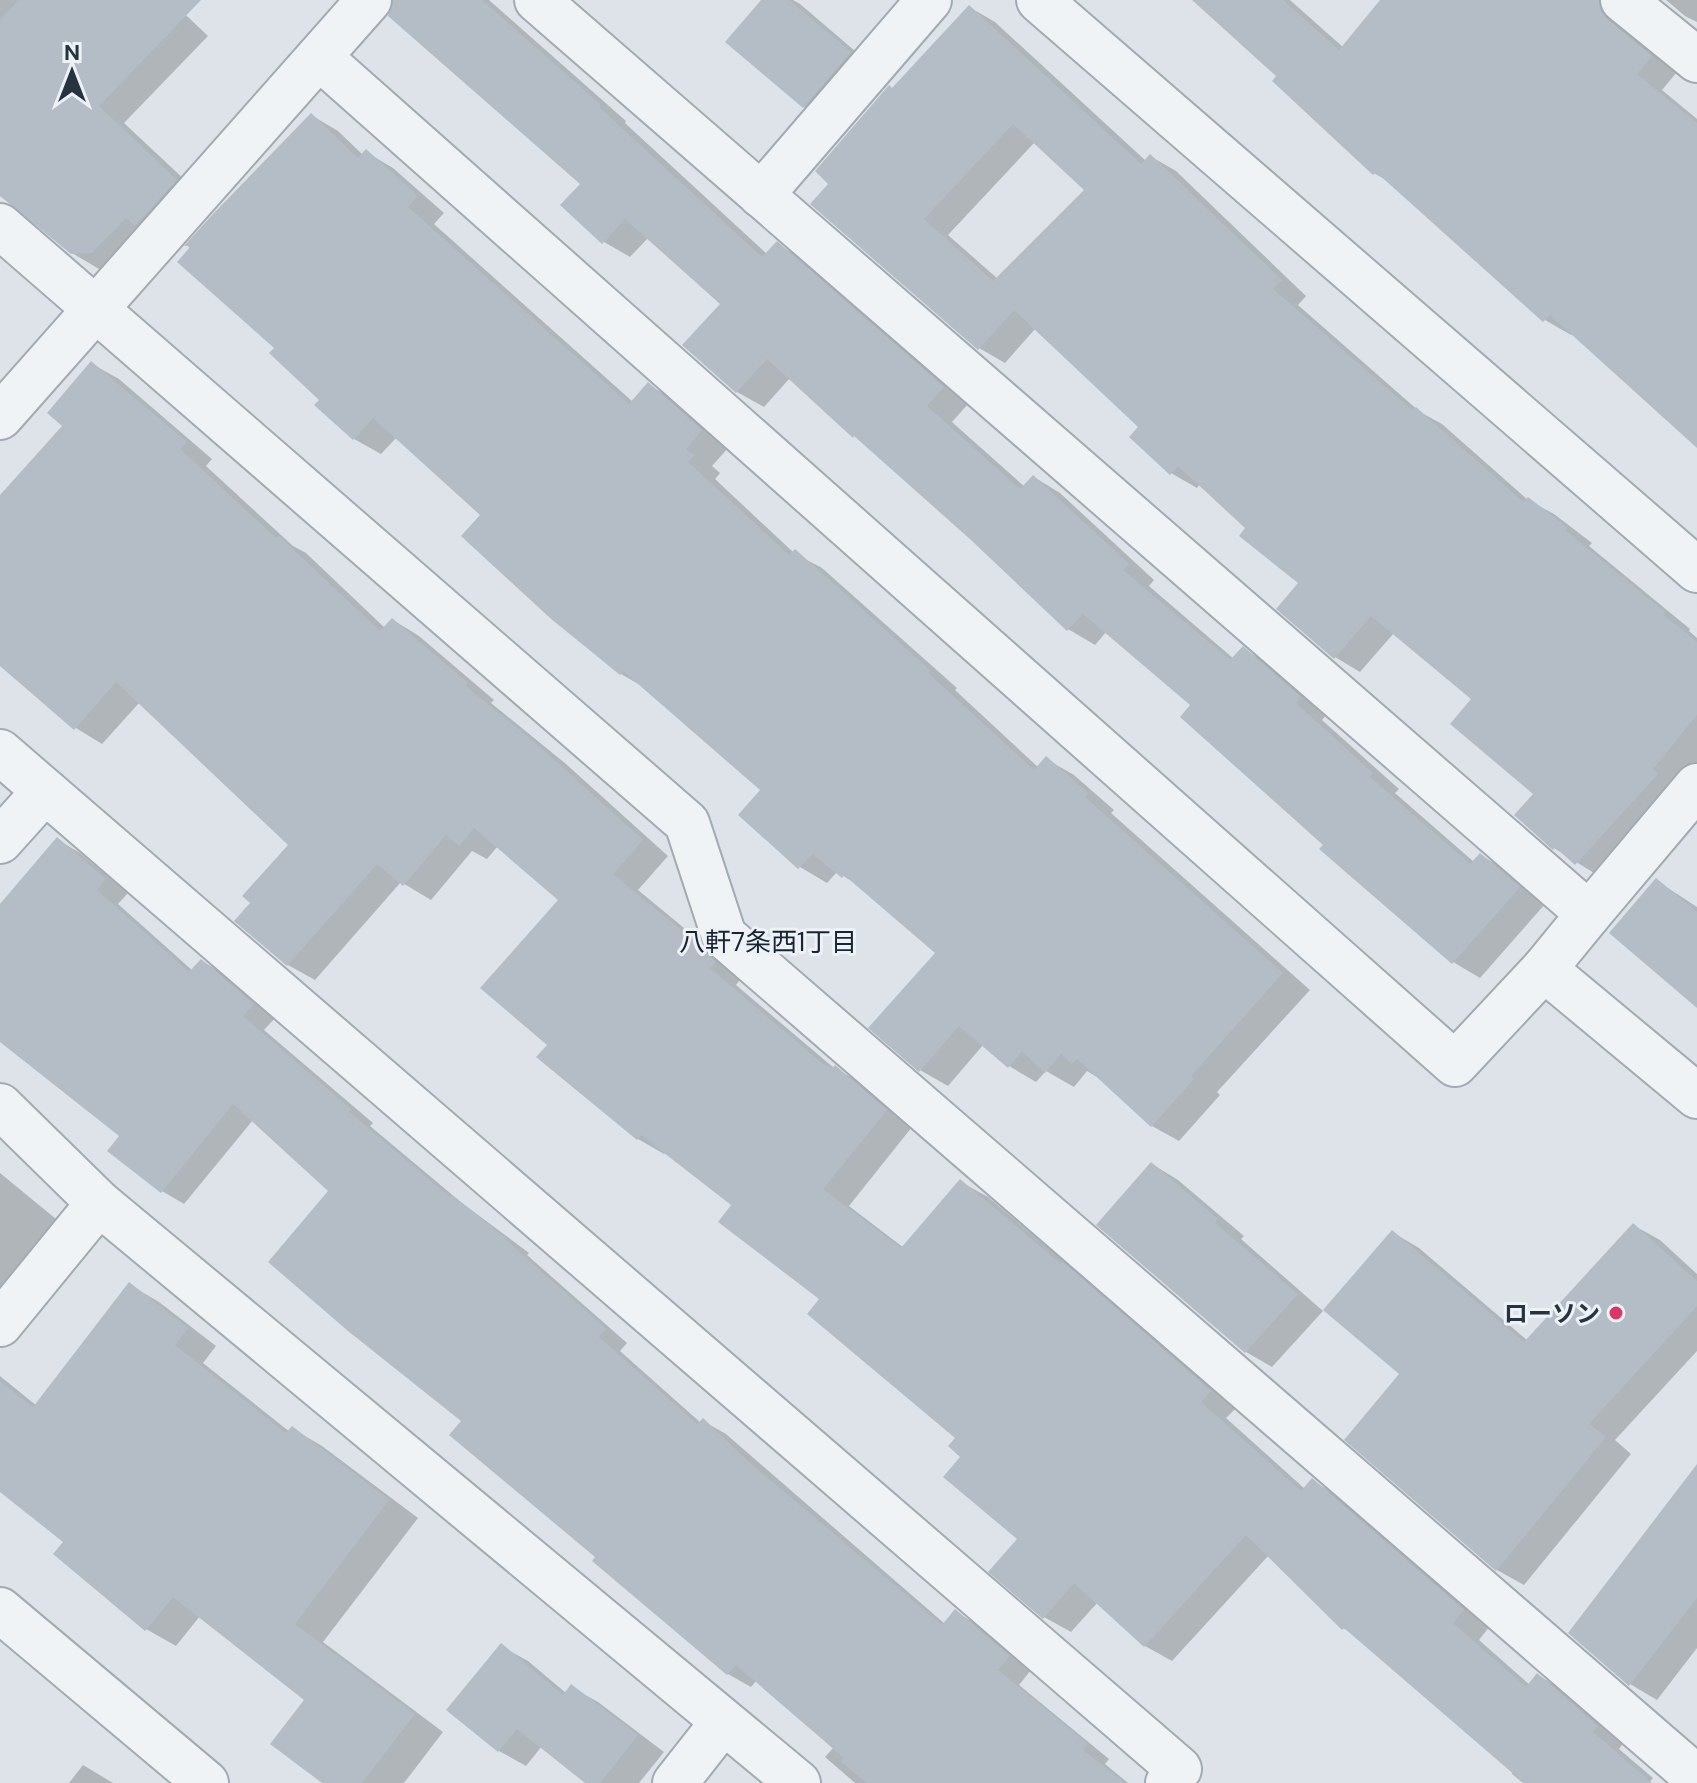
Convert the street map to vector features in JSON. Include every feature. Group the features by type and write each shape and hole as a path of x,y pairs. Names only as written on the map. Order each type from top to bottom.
{"street":[{"path":"0,417 369,0"},
{"path":"537,0 1589,914"},
{"path":"761,195 929,0"},
{"path":"1039,0 1697,570"},
{"path":"1623,0 1697,60"},
{"path":"319,57 1455,1064 1544,969 1697,786"},
{"path":"0,226 687,823 724,936 1697,1778"},
{"path":"0,752 1179,1769 1168,1783"},
{"path":"0,841 45,791"},
{"path":"1544,969 1697,1096"},
{"path":"0,1106 99,1203 798,1783"},
{"path":"0,1324 99,1203"},
{"path":"0,1610 206,1783"},
{"path":"675,1783 723,1722"}],"building":[{"path":"19,0 201,0 99,106 177,180 135,226 126,218 92,253 71,254 0,196 0,20"},
{"path":"393,0 482,0 601,105 599,107 762,257 777,241 944,387 927,406 1020,489 1033,475 1129,564 1123,570 1230,660 1243,646 1301,697 1296,703 1373,773 1370,777 1470,864 1480,853 1520,887 1452,964 1319,849 1323,845 1180,717 1190,705 1083,614 1067,631 971,540 767,359 736,393 682,345 720,304 625,219 602,244 560,205 580,184 388,16"},
{"path":"761,0 789,0 851,52 803,108 725,42"},
{"path":"1192,0 1283,0 1339,50 1380,0 1599,0 1600,10 1607,19 1652,56 1637,74 1697,123 1697,448 1550,315 1543,322 1376,172 1373,175 1272,81 1276,76"},
{"path":"969,5 1141,164 1150,154 1282,280 1273,289 1412,410 1416,407 1523,502 1528,497 1567,527 1565,530 1697,642 1697,715 1653,769 1658,774 1575,865 1514,815 1533,794 1450,724 1471,699 1371,616 1334,659 1276,609 1298,583 1239,536 1245,528 1178,466 1170,475 1129,437 1138,427 1014,310 978,350 810,204 828,184 815,171 889,85 892,88","holes":["1013,124 1084,190 993,281 924,219"]},
{"path":"311,113 358,158 366,149 418,196 408,207 629,404 648,382 702,430 686,449 694,456 688,462 789,555 795,549 931,671 928,673 1034,770 1046,756 1088,793 1085,797 1283,973 1191,1076 1194,1079 1151,1127 1077,1059 1072,1064 1061,1054 1045,1073 1022,1051 1008,1068 959,1026 919,1072 868,1028 935,953 844,875 842,878 813,854 798,869 738,815 760,790 623,671 620,675 550,618 461,536 480,515 373,418 353,440 314,405 319,400 269,353 274,348 177,262 191,246 184,246"},
{"path":"91,361 187,442 180,449 380,631 392,618 643,840 613,874 703,948 716,962 710,968 823,1064 832,1068 835,1065 887,1110 823,1189 901,1248 960,1179 1061,1264 1063,1262 1211,1391 1201,1402 1301,1491 1312,1478 1464,1610 1453,1623 1526,1687 1537,1673 1598,1726 1593,1732 1652,1783 1524,1783 1344,1628 1342,1630 1246,1535 1144,1647 1074,1583 1043,1619 988,1572 1017,1539 943,1477 960,1457 948,1446 955,1438 807,1314 819,1299 718,1222 731,1205 641,1135 637,1140 536,1057 547,1045 480,988 558,900 474,828 459,846 446,835 403,886 377,864 287,966 234,921 250,903 242,896 288,845 116,682 74,730 0,666 0,495 62,426 47,413"},
{"path":"57,837 106,879 97,890 189,972 201,959 254,1004 243,1016 351,1109 349,1112 450,1197 452,1195 507,1239 606,1329 599,1337 697,1424 703,1418 750,1463 942,1625 955,1609 1010,1656 998,1670 1088,1744 1083,1750 1125,1783 867,1783 841,1762 844,1758 736,1665 727,1675 592,1561 595,1557 449,1435 461,1421 268,1262 328,1191 233,1104 161,1193 107,1151 119,1136 0,1042 0,904"},
{"path":"1656,878 1697,912 1697,1008 1609,933"},
{"path":"1151,1162 1218,1219 1215,1223 1298,1294 1245,1353 1096,1225"},
{"path":"1633,1223 1697,1281 1697,1306 1589,1424 1606,1437 1496,1571 1344,1440 1399,1374 1323,1310 1392,1230 1524,1342"},
{"path":"129,1282 188,1328 175,1345 286,1433 292,1426 389,1500 295,1624 415,1714 362,1783 322,1783 270,1744 304,1700 173,1597 145,1631 53,1554 63,1542 0,1492 0,1381 33,1407"},
{"path":"1697,1464 1697,1598 1629,1686 1568,1633"},
{"path":"501,1643 563,1695 571,1684 638,1735 600,1783 585,1783 517,1729 498,1752 446,1710"}],"place":[{"name":"ローソン","path":"1616,1313"}],"district":[{"name":"八軒7条西1丁目","path":"768,942"}]}
